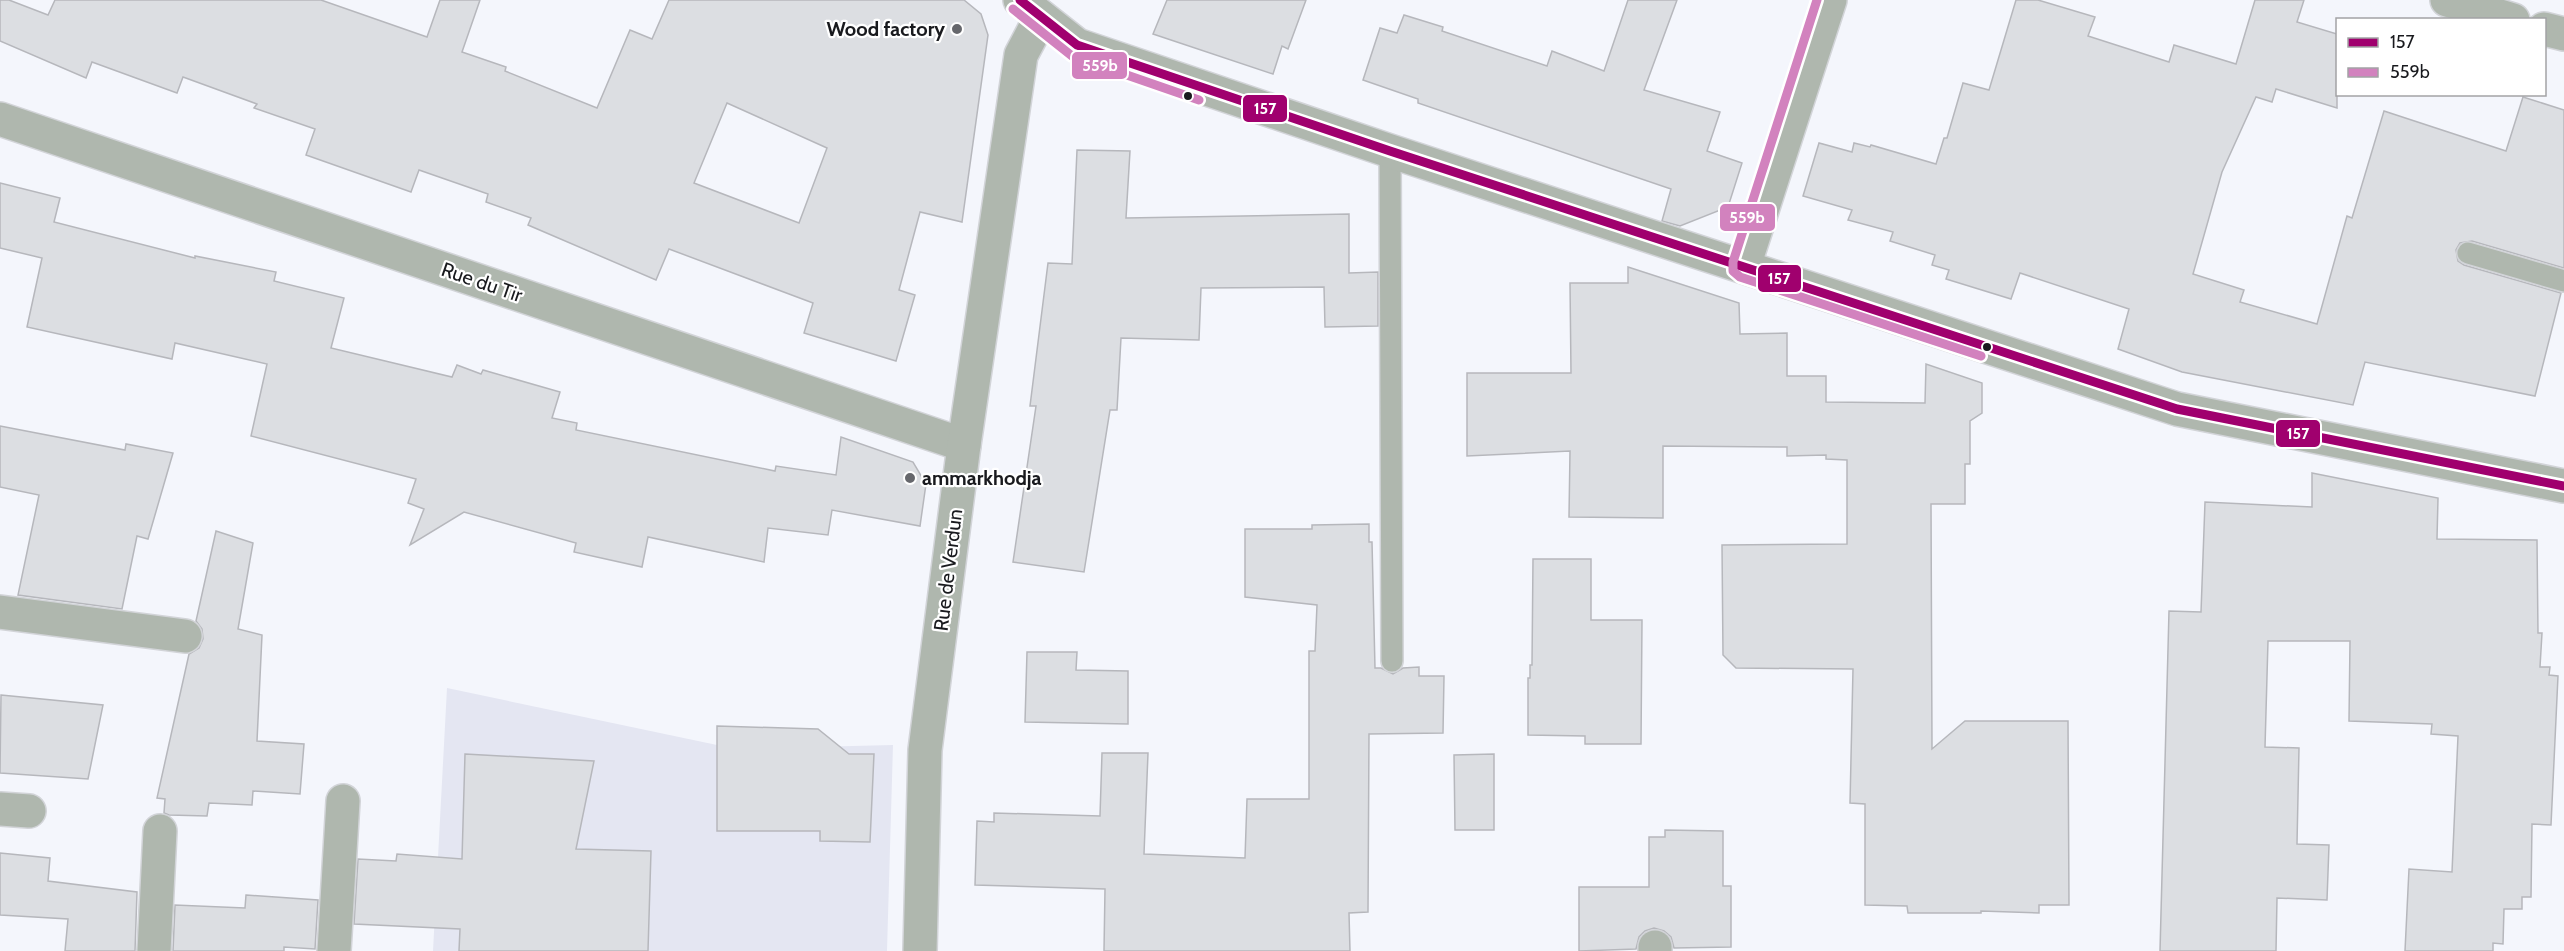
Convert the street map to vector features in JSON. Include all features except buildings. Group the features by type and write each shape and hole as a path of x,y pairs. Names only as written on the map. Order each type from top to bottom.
{"street":[{"path":"1744,266 1830,0"},
{"path":"2447,0 2506,18"},
{"path":"1031,9 1077,45 1390,151 2177,409 2564,486"},
{"name":"Rue de Verdun","path":"920,951 925,750 964,445 1021,56 1031,9"},
{"path":"2546,30 2564,34"},
{"name":"Rue du Tir","path":"0,119 964,445"},
{"path":"0,612 185,636"},
{"path":"334,951 343,801"},
{"path":"154,951 160,831"}],"lane":[{"path":"1390,151 1392,661"},
{"path":"2468,253 2564,281"}],"shaded area":[{"path":"447,688 736,749 893,745 887,951 433,951"}],"transit line":[{"name":"157","path":"1020,0 1077,45 1390,151 2177,409 2564,486"},
{"name":"559b","path":"1817,0 1733,262 1733,271 1740,277 1981,356"},
{"name":"559b","path":"1013,9 1072,56 1199,100"}],"place":[{"name":"Wood factory","path":"957,29"},
{"name":"ammarkhodja","path":"910,478"}]}
